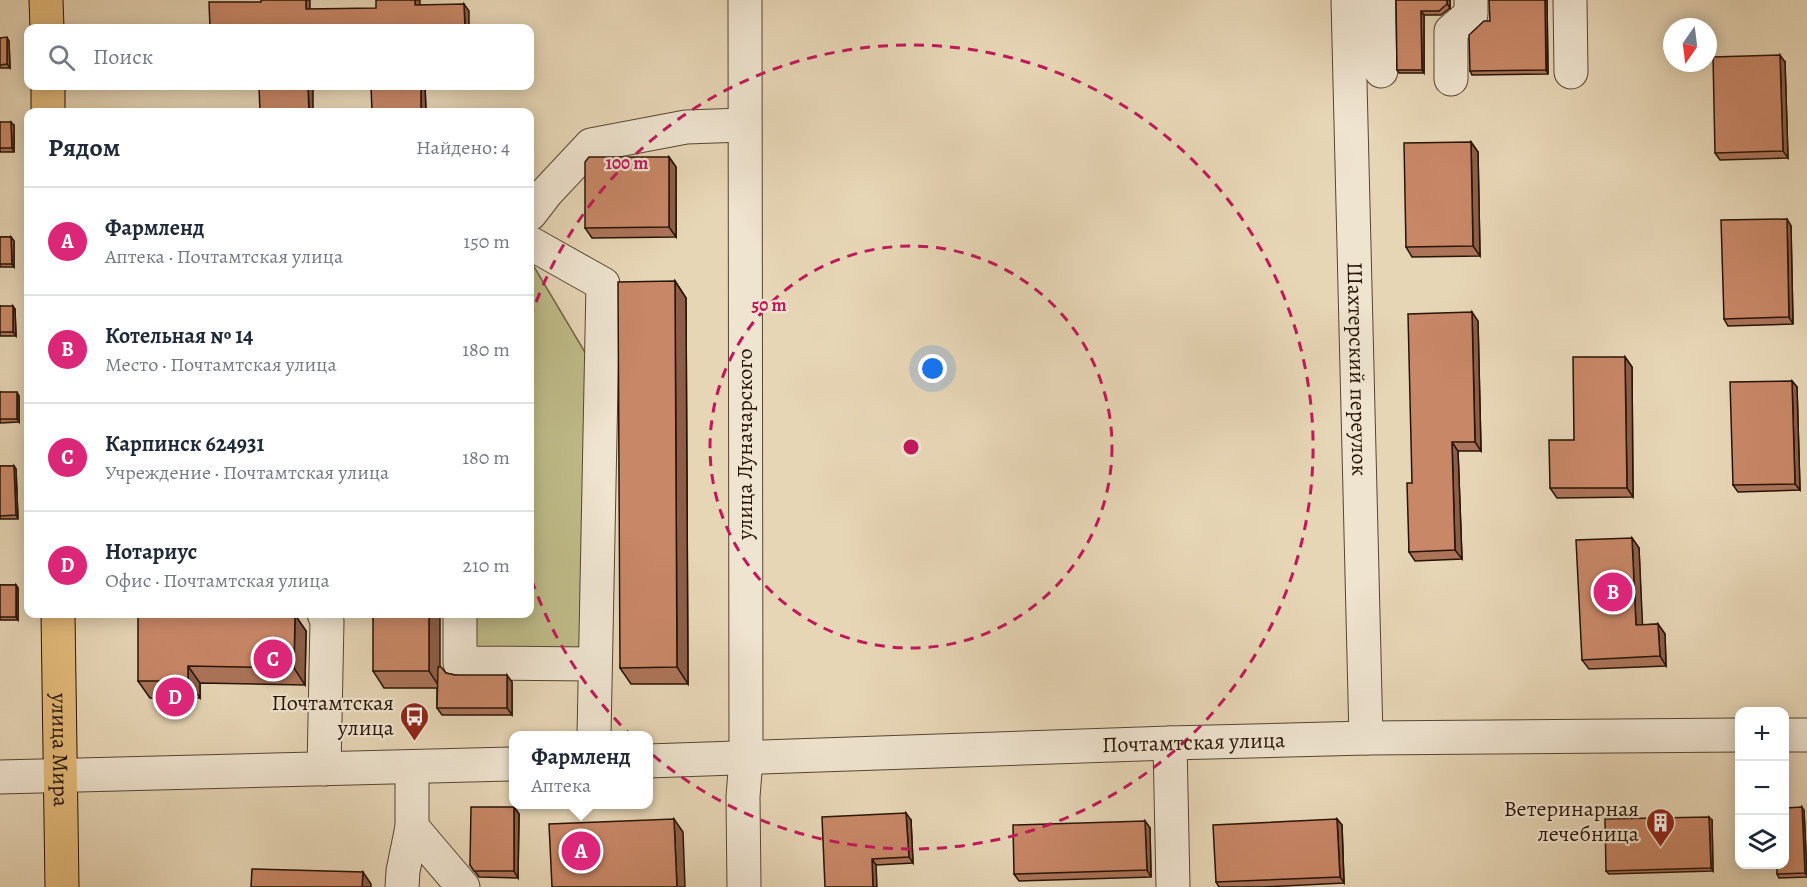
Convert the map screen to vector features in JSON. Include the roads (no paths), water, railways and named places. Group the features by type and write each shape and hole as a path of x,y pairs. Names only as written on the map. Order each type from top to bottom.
{"main road":[{"path":"46,0 46,24"},
{"path":"48,90 48,108"},
{"name":"улица Мира","path":"58,618 62,887"}],"street":[{"name":"улица Луначарского","path":"744,887 743,796 746,759 745,0"},
{"name":"Шахтерский переулок","path":"1348,0 1366,738"},
{"path":"1380,0 1381,71"},
{"path":"1451,79 1450,31 1471,14 1471,0"},
{"path":"1570,0 1571,72"},
{"path":"534,209 591,145 686,127 744,125"},
{"path":"534,245 603,284 594,731"},
{"path":"324,769 326,618"},
{"path":"460,618 460,663 595,664"},
{"name":"Почтамтская улица","path":"653,761 1366,738 1735,735"},
{"path":"1789,735 1807,735"},
{"path":"1170,743 1173,887"},
{"path":"0,777 509,764"},
{"path":"402,887 412,827 412,767"},
{"path":"412,827 463,887"}],"place":[{"name":"Котельная № 14","path":"1613,592"},
{"name":"Карпинск 624931","path":"273,659"},
{"name":"Нотариус","path":"175,697"},
{"name":"Почтамтская улица","path":"415,742"},
{"name":"Ветеринарная лечебница","path":"1660,848"},
{"name":"Фармленд","path":"581,851"}]}
